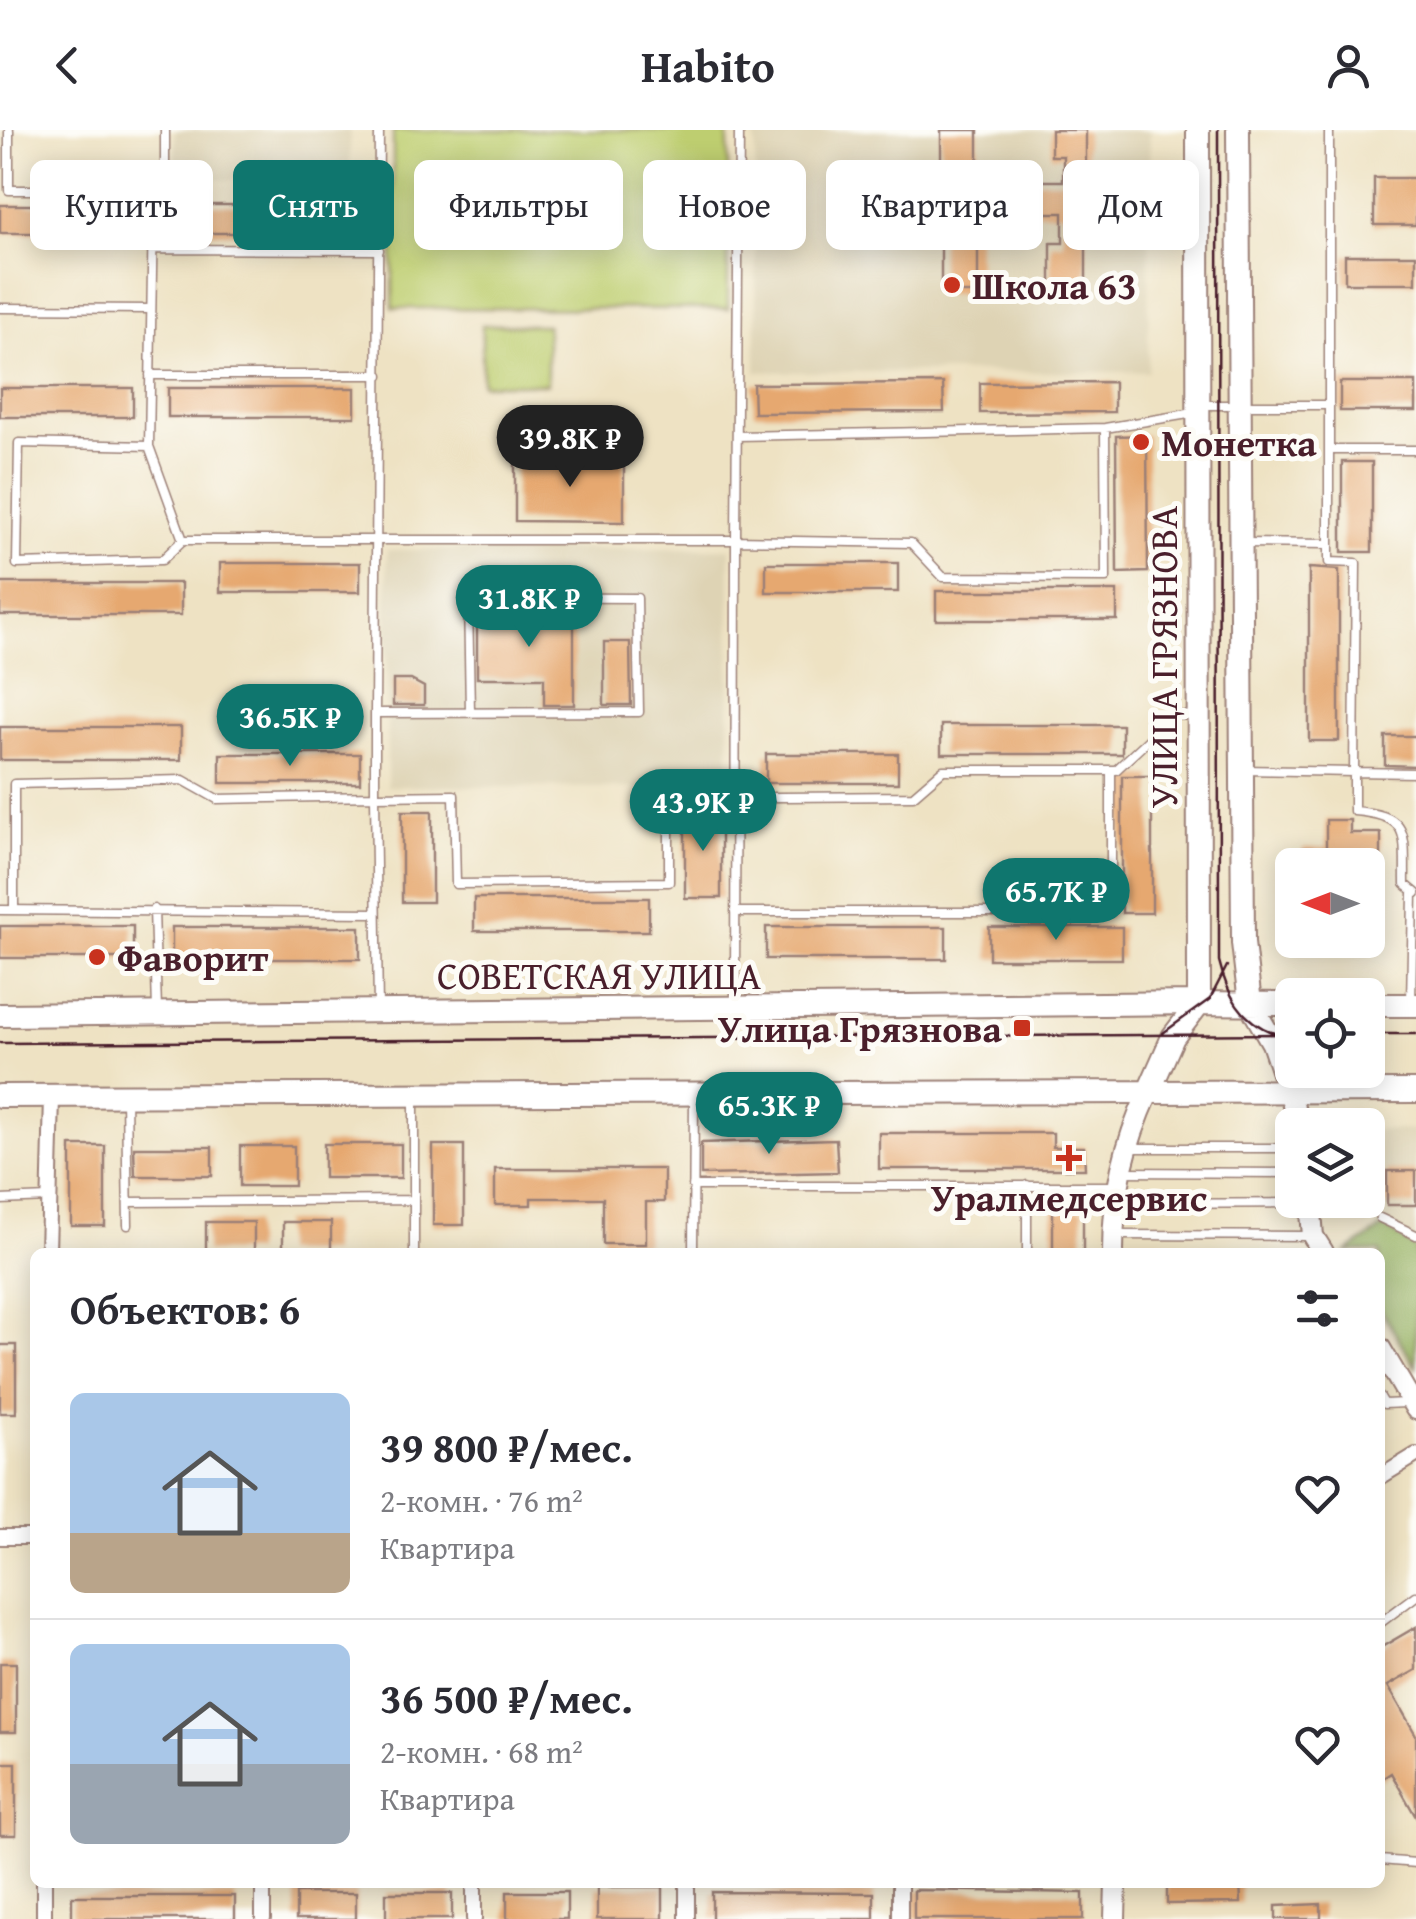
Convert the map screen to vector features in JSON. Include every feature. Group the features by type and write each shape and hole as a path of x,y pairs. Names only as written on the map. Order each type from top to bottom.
{"main road":[{"name":"УЛИЦА ГРЯЗНОВА","path":"1198,130 1199,1004"},
{"name":"УЛИЦА ГРЯЗНОВА","path":"1238,130 1243,943 1250,1003 1289,1091"},
{"name":"СОВЕТСКАЯ УЛИЦА","path":"0,1015 1250,1003"},
{"path":"1250,1003 1275,1004"},
{"path":"1113,1244 1116,1187 1125,1148 1173,1037 1199,1004"},
{"path":"1385,1004 1413,1005"},
{"path":"1289,1091 1294,1108"},
{"path":"0,1096 1416,1091"},
{"path":"1313,1218 1318,1244"},
{"path":"1385,1357 1414,1406"},
{"path":"1115,1919 1116,1888"}],"street":[{"path":"48,1248 52,1097"},
{"path":"1385,1474 1416,1455"},
{"path":"0,1537 30,1537"},
{"path":"44,1888 44,1919"},
{"path":"263,1919 264,1888"},
{"path":"474,1888 474,1919"},
{"path":"687,1888 687,1919"},
{"path":"900,1888 900,1919"}],"lane":[{"path":"9,130 9,190 30,190"},
{"path":"165,130 165,160"},
{"path":"378,130 378,160"},
{"path":"735,1010 739,130"},
{"path":"1329,130 1329,562 1356,563 1354,811 1386,814 1404,832 1405,884 1414,893 1413,1005"},
{"path":"152,250 149,446 183,540"},
{"path":"378,1012 375,713 379,250"},
{"path":"0,308 151,309"},
{"path":"150,375 379,375"},
{"path":"737,436 1105,428 1198,409 1329,405"},
{"path":"149,446 19,443 17,564 162,560 183,540 736,540 911,543 943,577 1106,578 1105,428"},
{"path":"1329,450 1416,450"},
{"path":"1241,543 1329,544"},
{"path":"375,713 639,712 637,598 468,596 470,712"},
{"path":"14,910 14,784 183,780 217,799 454,795 456,884 670,882 670,798 914,796 943,770 1111,770 1175,715 1198,716"},
{"path":"736,912 1111,912 1111,770"},
{"path":"1242,770 1416,773"},
{"path":"0,910 376,913"},
{"path":"154,910 157,1014"},
{"path":"693,1248 694,1096"},
{"path":"126,1097 128,1225"},
{"path":"414,1097 414,1248"},
{"path":"1125,1148 1275,1148"},
{"path":"1116,1187 1275,1174"},
{"path":"693,1186 1116,1187 1275,1199"},
{"path":"1027,1186 1028,1248"},
{"path":"0,1200 48,1198"},
{"path":"128,1202 414,1200"},
{"path":"1380,1218 1416,1235"},
{"path":"1113,1244 1318,1244"},
{"path":"1385,1404 1414,1406"},
{"path":"1385,1618 1416,1596"},
{"path":"1385,1860 1416,1863"}],"shaded area":[{"path":"175,130 350,130 350,160 233,160 233,180 213,180 213,160 175,160"},
{"name":"Школа 63","path":"755,130 1150,130 1150,160 1063,160 1063,250 1149,250 1148,372 756,372 755,250 806,250 806,160 755,160"},
{"path":"730,548 729,789 387,786 387,550"},
{"path":"1385,1130 1416,1130 1416,1378 1385,1325 1385,1248 1364,1248 1376,1239 1376,1218 1385,1218"}],"green space":[{"path":"393,130 728,130 728,160 643,160 643,250 728,250 728,309 393,308"},
{"path":"482,325 547,325 547,384 482,384"},
{"path":"1384,1227 1416,1248 1416,1367 1385,1317 1385,1248 1353,1248"}],"building":[{"path":"941,130 978,130 978,160 941,160"},
{"path":"1051,130 1086,130 1086,160 1051,156"},
{"path":"1374,178 1416,178 1416,225 1374,225"},
{"path":"1043,181 1063,181 1063,213 1043,213"},
{"path":"0,205 30,205 30,233 0,233"},
{"path":"213,205 233,205 233,233 213,233"},
{"path":"1051,243 1063,243 1063,250 1086,250 1086,297 1051,297"},
{"path":"941,250 978,250 978,293 941,293"},
{"path":"1345,255 1416,255 1416,283 1345,283"},
{"path":"1114,382 1114,412 980,413 980,383"},
{"path":"1340,382 1416,382 1416,411 1340,411"},
{"path":"943,383 944,412 754,413 753,384"},
{"path":"0,388 133,388 133,417 0,417"},
{"path":"168,388 355,388 355,417 168,417"},
{"path":"1147,435 1148,572 1117,573 1116,436"},
{"path":"515,457 624,458 624,522 515,521"},
{"path":"1342,462 1372,462 1372,552 1342,552"},
{"path":"220,563 360,563 360,592 220,592"},
{"path":"766,563 898,563 898,592 766,592"},
{"path":"1309,568 1339,570 1339,741 1309,741"},
{"path":"0,583 181,583 181,615 0,615"},
{"path":"936,591 1117,591 1117,620 936,620"},
{"path":"477,612 574,612 574,705 544,705 544,678 477,678"},
{"path":"604,642 630,642 631,705 604,705"},
{"path":"393,680 411,680 424,687 424,705 393,705"},
{"path":"941,725 1122,725 1122,754 941,754"},
{"path":"0,727 181,727 181,760 0,760"},
{"path":"1385,736 1416,736 1416,766 1385,765"},
{"path":"220,754 360,754 360,783 220,783"},
{"path":"766,754 898,754 898,783 766,783"},
{"path":"1122,776 1152,776 1152,913 1122,913"},
{"path":"402,811 432,811 432,902 402,902"},
{"path":"685,811 721,811 721,898 685,898"},
{"path":"1326,820 1350,820 1350,833 1381,833 1381,848 1326,848"},
{"path":"474,898 649,898 649,931 474,931"},
{"path":"0,926 133,926 133,958 0,958"},
{"path":"172,927 360,927 360,959 172,959"},
{"path":"766,927 946,927 946,959 766,959"},
{"path":"989,927 1122,927 1122,959 989,959"},
{"path":"879,1133 1053,1133 1053,1147 1084,1147 1085,1169 879,1169"},
{"path":"836,1139 838,1172 701,1175 701,1143"},
{"path":"324,1144 401,1144 401,1178 324,1178"},
{"path":"433,1145 464,1145 464,1225 433,1225"},
{"path":"71,1146 105,1146 105,1226 71,1226"},
{"path":"240,1146 294,1146 294,1186 240,1186"},
{"path":"134,1147 212,1147 212,1176 135,1176"},
{"path":"495,1169 664,1169 664,1202 646,1202 646,1244 603,1244 603,1198 531,1198 531,1205 495,1205"},
{"path":"1387,1171 1416,1171 1416,1205 1387,1205"},
{"path":"1053,1210 1083,1210 1083,1248 1053,1248"},
{"path":"206,1222 254,1222 254,1248 206,1248"},
{"path":"283,1222 331,1222 331,1248 283,1248"},
{"path":"0,1345 16,1345 16,1413 0,1413"},
{"path":"1416,1627 1416,1670 1388,1686 1416,1735 1416,1817 1391,1773 1385,1777 1385,1645"},
{"path":"0,1663 16,1663 16,1732 0,1732"},
{"path":"0,1763 16,1763 16,1835 0,1835"},
{"path":"597,1888 663,1888 663,1919 597,1919"},
{"path":"1167,1888 1240,1888 1241,1903 1167,1904"},
{"path":"914,1890 1083,1893 1083,1919 914,1919"},
{"path":"507,1892 567,1892 567,1919 507,1919"},
{"path":"712,1892 874,1893 874,1919 712,1919"},
{"path":"296,1893 356,1893 356,1919 296,1919"},
{"path":"386,1893 452,1893 452,1919 386,1919"},
{"path":"72,1896 235,1896 235,1919 72,1919"},
{"path":"1321,1904 1321,1919 1276,1919 1276,1906"}],"tram line":[{"path":"1218,130 1219,961 1237,1005 1262,1028 1274,1033"},
{"path":"1163,1033 1210,999 1227,966"},
{"path":"0,1043 1275,1034"},
{"path":"1385,1034 1416,1034"}],"place":[{"name":"Школа 63","path":"952,285"},
{"name":"Монетка","path":"1141,442"},
{"name":"Фаворит","path":"97,957"},
{"name":"Улица Грязнова","path":"1022,1028"},
{"name":"Уралмедсервис","path":"1069,1158"}]}
